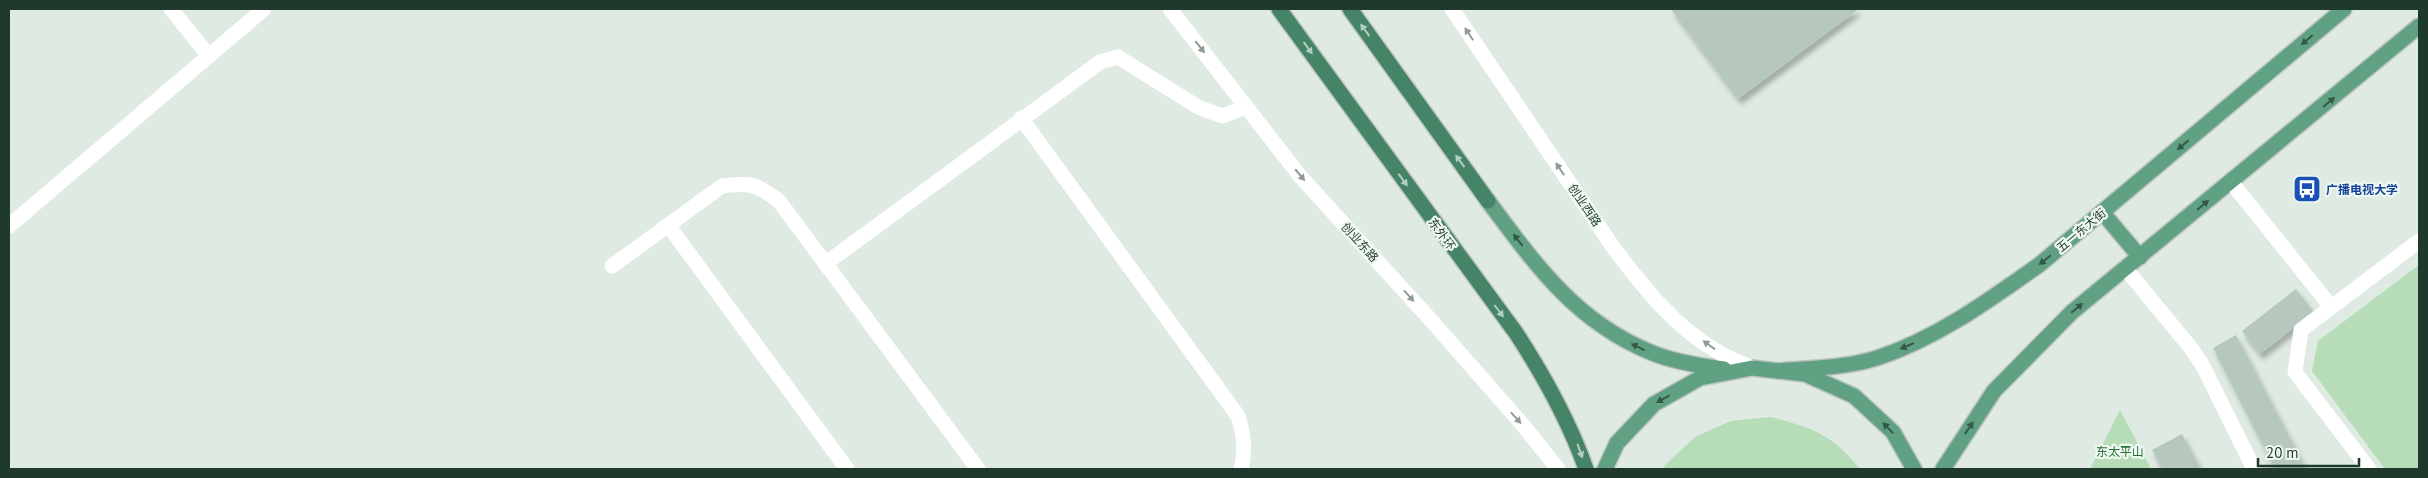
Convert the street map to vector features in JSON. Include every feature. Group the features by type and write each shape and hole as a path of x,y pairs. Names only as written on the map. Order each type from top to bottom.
{"highway":[{"name":"东外环","path":"1279,9 1516,334 1542,374 1576,442 1586,469"},
{"path":"1350,9 1488,201"}],"main road":[{"name":"五一东大街","path":"1778,371 1832,367 1879,358 1930,336 1989,300 2039,265 2344,9"},
{"path":"1943,469 1994,391 2072,312 2419,26"},
{"path":"1488,201 1544,273 1578,309 1610,333 1652,353 1688,364 1736,371"},
{"path":"2102,212 2140,257"},
{"path":"1605,469 1617,444 1654,404 1700,378 1752,368 1805,374 1854,396 1893,432 1914,469"}],"street":[{"path":"171,9 209,56"},
{"path":"9,226 264,9"},
{"name":"创业东路","path":"1170,9 1300,176 1442,333 1522,424 1558,469"},
{"name":"创业西路","path":"1452,9 1613,247 1642,284 1688,331 1720,353 1752,368"},
{"path":"825,264 1021,118 1100,62 1118,57 1198,107 1222,116 1246,106"},
{"path":"1021,118 1238,416 1244,436 1244,460 1241,469"},
{"path":"2231,182 2331,308"},
{"path":"612,266 722,186 744,183 762,188 779,201 978,469"},
{"path":"668,225 847,469"},
{"path":"2369,469 2295,372 2301,330 2419,241"},
{"path":"2126,268 2191,348 2203,366 2254,469"}],"green space":[{"path":"2419,265 2419,469 2385,469 2312,371 2318,341"},
{"name":"东太平山","path":"2120,410 2151,469 2090,469"},
{"path":"1770,417 1799,425 1821,434 1840,448 1860,469 1663,469 1695,437 1731,421"}],"building":[{"path":"1671,9 1859,9 1738,99"},
{"path":"2296,289 2314,312 2260,354 2242,331"},
{"path":"2236,335 2306,469 2275,469 2213,348"},
{"path":"2182,434 2201,469 2162,469 2152,450"}],"place":[{"name":"广播电视大学","path":"2307,189"}]}
